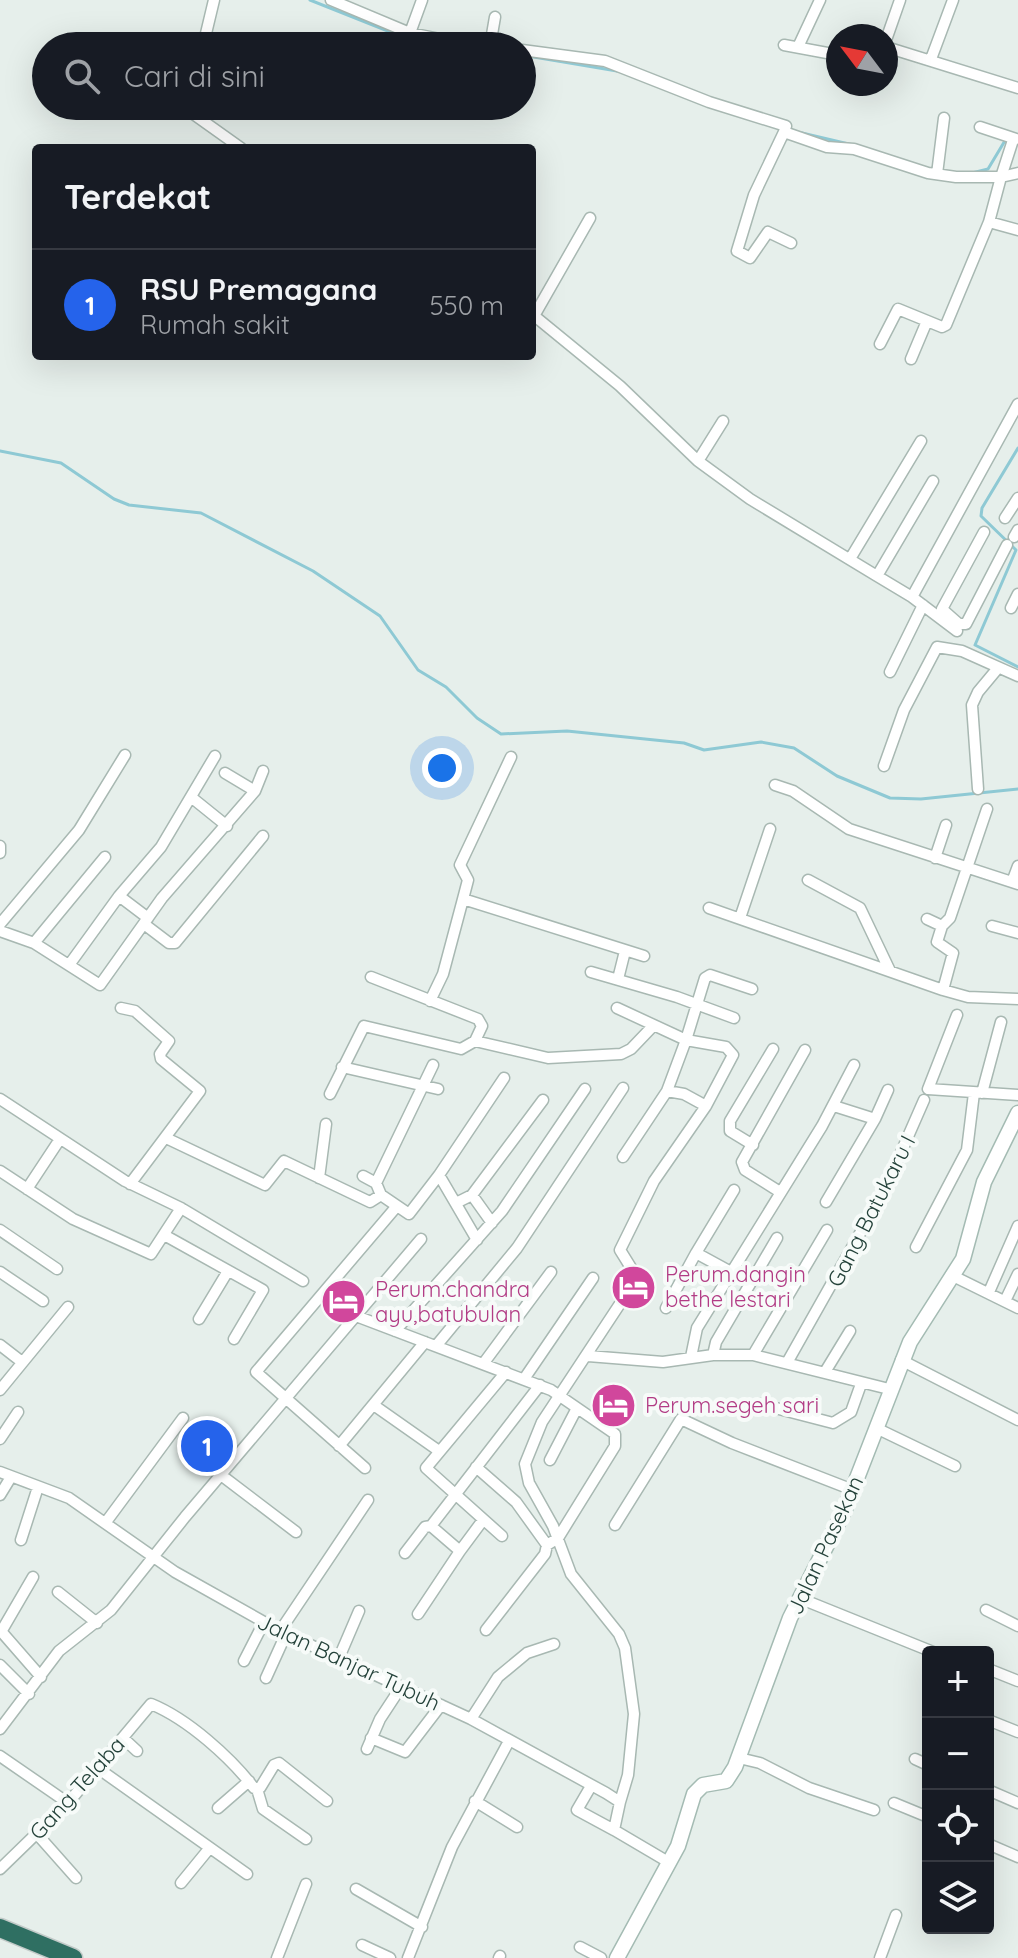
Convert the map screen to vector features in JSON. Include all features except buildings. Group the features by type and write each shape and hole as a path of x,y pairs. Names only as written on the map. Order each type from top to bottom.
{"highway":[{"path":"0,1928 48,1954 73,1958"}],"street":[{"path":"206,32 214,0"},
{"path":"331,0 408,32"},
{"path":"410,32 422,0"},
{"path":"798,47 820,0"},
{"path":"892,24 900,0"},
{"path":"931,59 953,0"},
{"path":"492,32 495,17"},
{"path":"784,45 826,53"},
{"path":"898,50 1018,88"},
{"path":"536,52 605,61 709,102 786,126 754,195 737,251 750,258 768,232 791,243"},
{"path":"937,174 944,118"},
{"path":"202,120 235,144"},
{"path":"880,344 896,310 942,327 946,325 989,222 1015,139 980,127"},
{"path":"784,132 827,147 854,149 904,167 937,174 1001,177 1018,173"},
{"path":"536,310 590,218"},
{"path":"989,222 1018,230"},
{"path":"536,317 620,386 698,461 750,499 958,628"},
{"path":"911,359 927,321"},
{"path":"912,597 1018,404"},
{"path":"698,461 723,421"},
{"path":"850,559 921,441"},
{"path":"877,576 899,544 933,481"},
{"path":"1005,518 1018,498"},
{"path":"962,651 958,628 942,609 984,532"},
{"path":"958,628 966,624 1013,538"},
{"path":"1011,608 1018,594"},
{"path":"890,672 923,605"},
{"path":"884,766 904,710 937,647 962,651 1018,676"},
{"path":"978,789 972,705 978,692 998,668"},
{"path":"0,924 79,830 125,755"},
{"path":"69,965 119,896 161,847 215,756"},
{"path":"430,1001 443,974 468,880 460,865 511,757"},
{"path":"0,931 34,943 100,985 146,921 255,791 263,771"},
{"path":"225,773 255,791"},
{"path":"775,785 793,791 849,829 935,858 1015,883 1018,866"},
{"path":"191,797 227,826"},
{"path":"943,990 953,955 937,942 942,926 950,918 987,809"},
{"path":"935,858 946,825"},
{"path":"740,918 770,829"},
{"path":"119,896 169,943 175,943 263,836"},
{"path":"0,846 0,853"},
{"path":"34,943 105,857"},
{"path":"808,880 860,908 890,971"},
{"path":"463,899 644,956"},
{"path":"709,908 943,990 968,997 1018,999"},
{"path":"927,919 942,926"},
{"path":"992,926 1018,933"},
{"path":"618,979 625,951"},
{"path":"591,972 734,1018"},
{"path":"623,1157 667,1091 708,975 752,989"},
{"path":"371,977 481,1021 475,1041"},
{"path":"121,1008 135,1011 169,1041 160,1054 161,1059 200,1088 130,1184"},
{"path":"614,1830 628,1775 634,1714 629,1661 619,1634 571,1574 558,1538 529,1483 525,1464 530,1446 633,1284 633,1271 620,1250 654,1181 706,1106 733,1055 726,1047 686,1040 617,1008"},
{"name":"Gang Batukaru I","path":"788,1361 885,1189 957,1015"},
{"path":"916,1247 967,1150 978,1093 1001,1022"},
{"path":"330,1094 364,1026 456,1049 475,1041 548,1058 621,1054 631,1049 653,1026"},
{"path":"753,1145 730,1131 730,1121 773,1049"},
{"path":"780,1192 742,1166 805,1050"},
{"path":"376,1183 433,1065"},
{"path":"691,1357 697,1328 729,1271 834,1106 854,1065"},
{"path":"342,1067 438,1089"},
{"path":"363,1176 376,1183 381,1195 409,1214 504,1078"},
{"path":"339,1446 517,1248 623,1088"},
{"path":"395,1331 492,1223 585,1089"},
{"path":"826,1202 875,1119 888,1090"},
{"path":"667,1091 684,1094 706,1106"},
{"path":"926,1094 1018,1095"},
{"path":"0,1099 130,1184 181,1208 303,1281"},
{"path":"456,1203 472,1195 543,1100"},
{"path":"834,1106 875,1119"},
{"name":"Jalan Pasekan","path":"617,1958 670,1863 694,1794 703,1785 726,1781 739,1758 799,1598 853,1490 901,1360 926,1312 965,1253 984,1182 1018,1113"},
{"path":"319,1178 326,1124"},
{"path":"166,1138 265,1185 284,1161 370,1202 381,1195"},
{"path":"27,1189 60,1139"},
{"path":"0,1171 73,1219 151,1254 166,1236 181,1208"},
{"path":"439,1175 477,1240"},
{"path":"666,1308 734,1190"},
{"path":"472,1195 492,1223"},
{"path":"365,1468 288,1396 256,1372 397,1206"},
{"path":"989,1292 1018,1226"},
{"path":"0,1230 57,1269"},
{"path":"753,1355 827,1230"},
{"path":"166,1236 263,1290 234,1339"},
{"path":"713,1355 716,1342 777,1238"},
{"path":"0,1729 68,1642 97,1623 421,1239"},
{"path":"696,1253 729,1271"},
{"path":"199,1319 228,1271"},
{"path":"0,1272 43,1301"},
{"path":"483,1364 551,1272"},
{"path":"1005,1301 1018,1274"},
{"path":"951,1275 1018,1308"},
{"path":"524,1379 593,1278"},
{"path":"323,1294 356,1316 561,1395 610,1429 616,1439 558,1538 547,1545 545,1554 486,1630"},
{"path":"0,1390 68,1307"},
{"path":"825,1372 850,1331"},
{"path":"0,1345 22,1362"},
{"path":"588,1356 663,1362 713,1355 753,1355 788,1361 861,1384 889,1389"},
{"path":"901,1360 1018,1420"},
{"path":"502,1536 426,1471 439,1451 506,1372"},
{"path":"760,1404 833,1423 851,1412 861,1384"},
{"path":"405,1553 425,1527 431,1526 540,1385"},
{"path":"375,1406 439,1451"},
{"path":"550,1460 577,1408"},
{"path":"0,1439 18,1412"},
{"path":"106,1522 183,1418"},
{"path":"615,1525 681,1419 732,1443 853,1490"},
{"path":"876,1428 955,1466"},
{"path":"476,1467 516,1502 547,1545"},
{"name":"Jalan Banjar Tubuh","path":"0,1472 69,1498 153,1556 283,1633 471,1719 620,1802"},
{"path":"221,1475 296,1532"},
{"path":"0,1495 11,1477"},
{"path":"21,1540 38,1487"},
{"path":"266,1678 283,1633 368,1500"},
{"path":"418,1614 483,1520"},
{"path":"431,1526 460,1551"},
{"path":"33,1577 1,1631 41,1677"},
{"path":"58,1592 97,1623"},
{"path":"799,1598 922,1648"},
{"path":"986,1610 1018,1626"},
{"path":"338,1660 359,1611"},
{"path":"244,1661 264,1622"},
{"path":"471,1719 498,1677 527,1653 554,1644"},
{"path":"0,1665 29,1694"},
{"path":"994,1671 1018,1681"},
{"path":"401,1687 369,1743 405,1752 441,1705"},
{"name":"Gang Telaba","path":"0,1869 68,1803 151,1704 224,1754 253,1785"},
{"path":"994,1722 1018,1732"},
{"path":"123,1738 137,1751"},
{"path":"408,1958 452,1847 509,1741"},
{"path":"0,1756 68,1803"},
{"path":"739,1758 764,1765 809,1788 874,1810"},
{"path":"915,1759 922,1762"},
{"path":"218,1808 279,1763 327,1801"},
{"path":"99,1769 208,1850 247,1874"},
{"path":"253,1785 263,1809 306,1839"},
{"path":"591,1786 577,1810 670,1863"},
{"path":"994,1793 1018,1803"},
{"path":"475,1801 517,1827"},
{"path":"894,1803 922,1815"},
{"path":"37,1834 76,1878"},
{"path":"994,1847 1018,1857"},
{"path":"181,1883 208,1850"},
{"path":"277,1958 306,1884"},
{"path":"356,1889 422,1927"},
{"path":"880,1958 896,1915"},
{"path":"362,1945 390,1958"},
{"path":"580,1947 601,1958"}],"waterway":[{"path":"310,0 390,32"},
{"path":"536,57 617,71"},
{"path":"802,133 853,145"},
{"path":"972,173 988,169 1006,139"},
{"path":"1018,448 982,508 981,516 1016,550 975,645 1018,667"},
{"path":"0,451 61,463 114,499 129,505 201,513 313,571 380,616 418,670 446,687 477,718 501,734 567,731 684,743 704,750 761,742 794,748 837,776 890,798 921,799 1018,789"}],"place":[{"name":"Perum.dangin bethe lestari","path":"634,1287"},
{"name":"Perum.chandra ayu,batubulan","path":"344,1302"},
{"name":"Perum.segeh sari","path":"614,1405"},
{"name":"RSU Premagana","path":"207,1446"}]}
